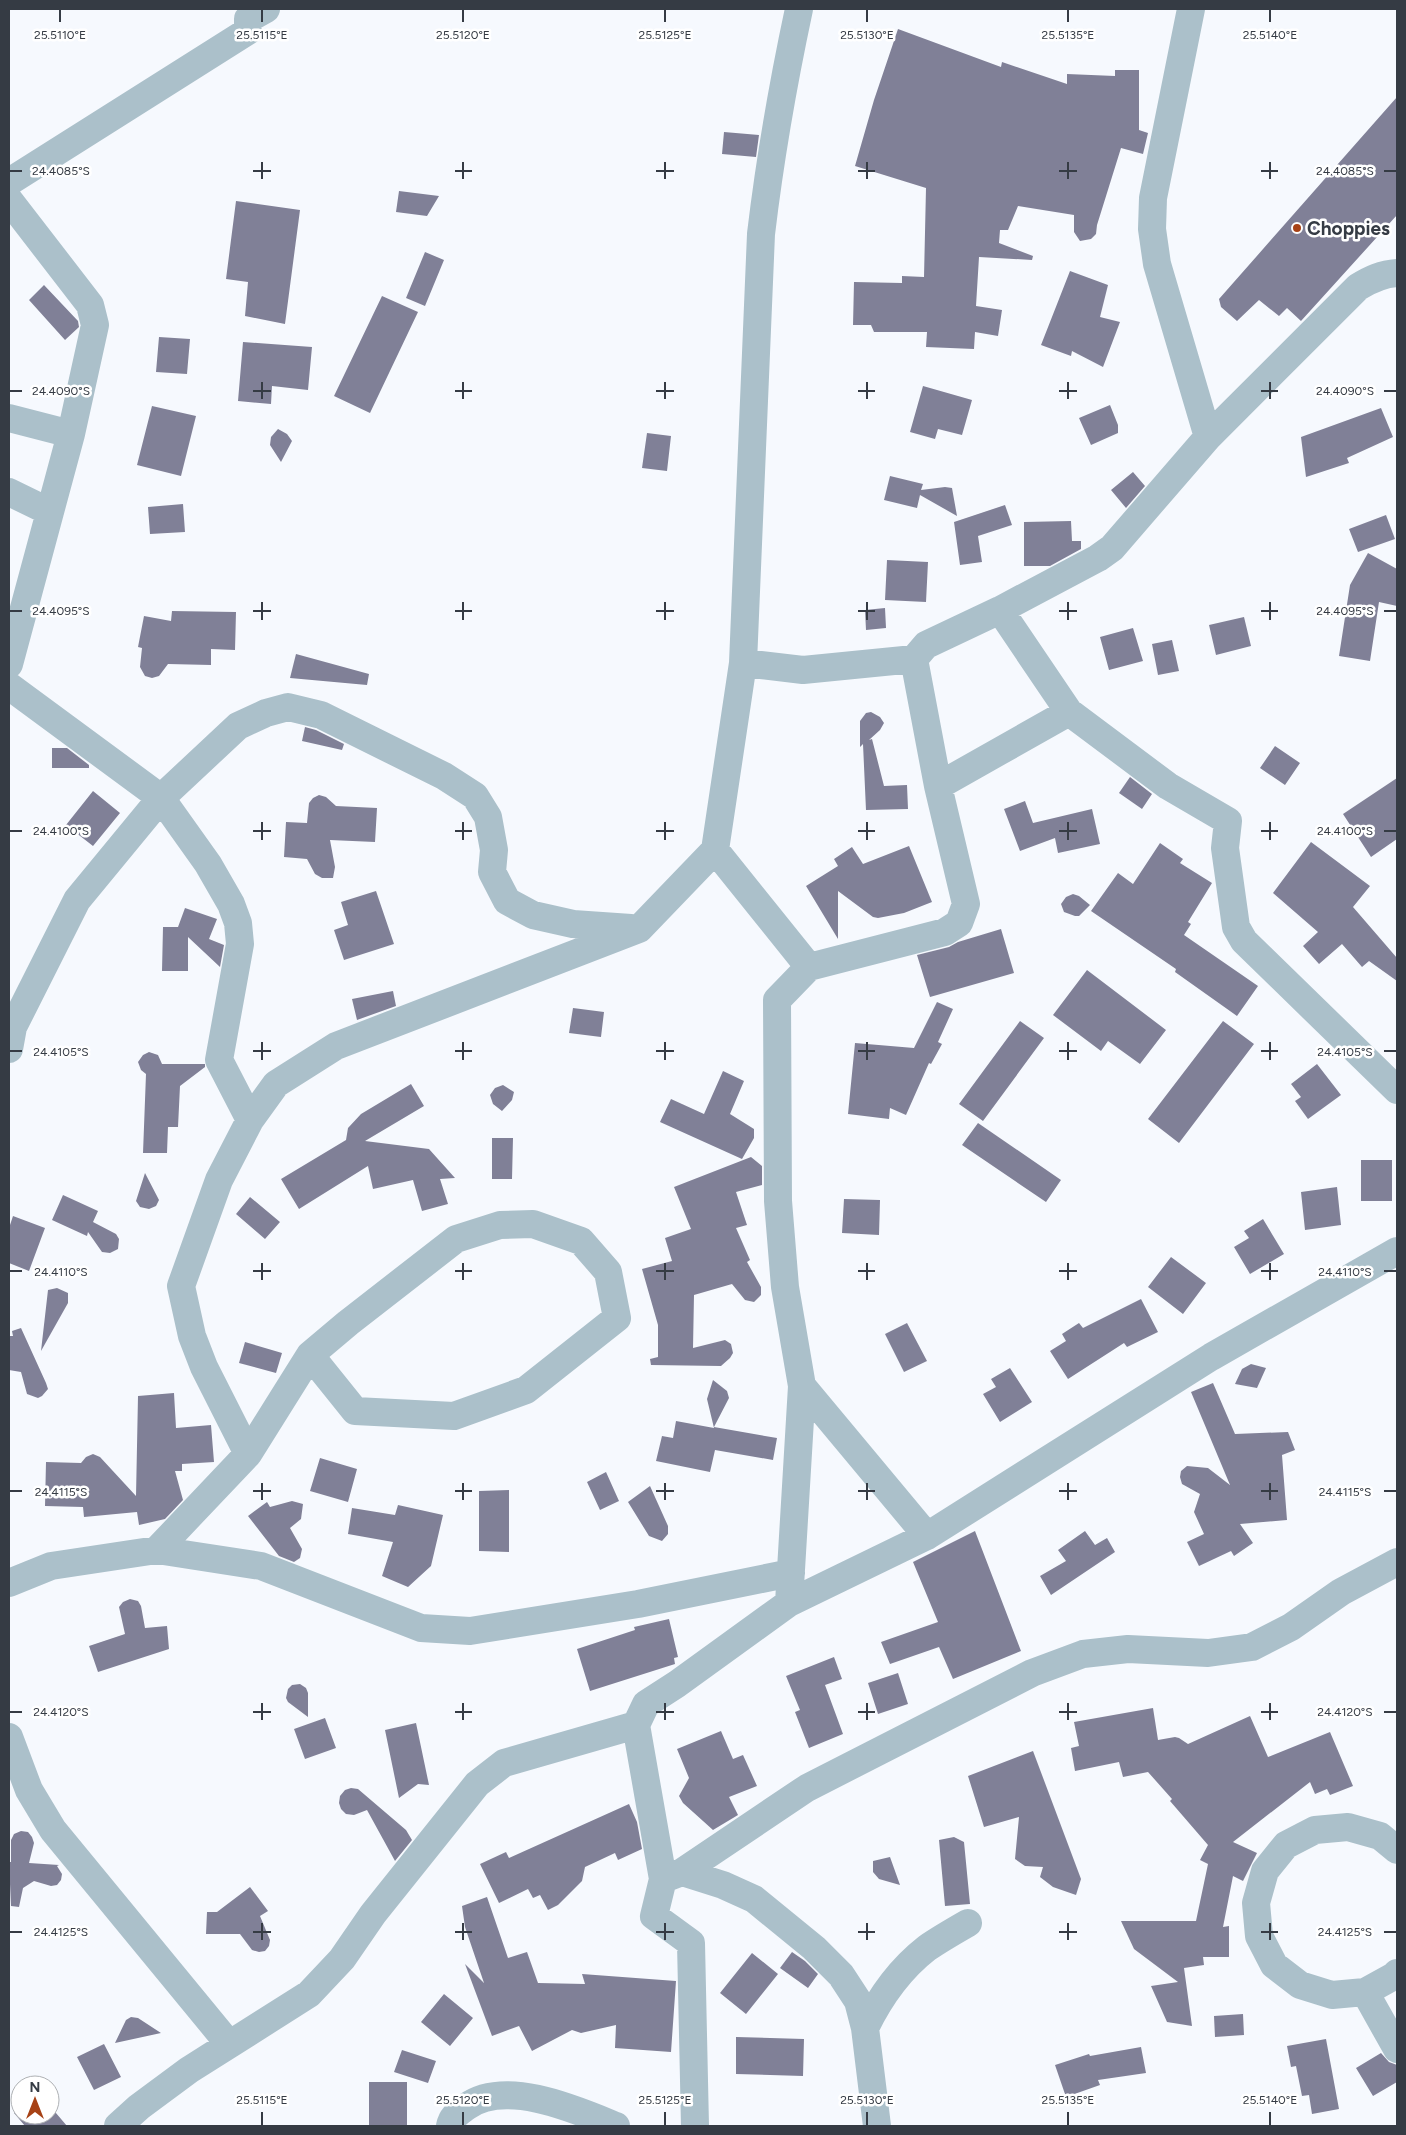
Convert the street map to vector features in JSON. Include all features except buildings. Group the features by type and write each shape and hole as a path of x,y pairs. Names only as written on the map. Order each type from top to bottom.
{"street":[{"path":"248,1454 204,1367 192,1336 181,1286 219,1180 250,1120 276,1084 336,1046 639,929 715,850 743,663 761,234 768,174 799,9"},
{"path":"1191,9 1153,198 1152,229 1157,264 1208,436"},
{"path":"9,182 248,32 254,12"},
{"path":"9,200 90,305 95,325 72,434 9,664"},
{"path":"743,663 803,670 914,659 926,645 1000,610 1098,558 1123,537 1208,436 1358,287 1370,279 1397,273"},
{"path":"9,418 72,434"},
{"path":"9,492 50,512"},
{"path":"1000,610 1069,712 1168,786 1228,821 1224,848 1236,928 1244,941 1397,1090"},
{"path":"789,1603 802,1386 785,1287 778,1201 777,1000 809,967 945,932 959,923 966,904 938,786 914,659"},
{"path":"9,686 161,798 208,864 231,904 238,923 240,944 219,1060 250,1120"},
{"path":"9,1049 13,1027 77,900 161,798 238,726 266,713 288,707 321,715 444,776 475,796 488,817 494,850 492,872 507,902 534,915 573,924 639,929"},
{"path":"938,786 1069,712"},
{"path":"715,850 809,967"},
{"path":"156,1550 248,1454 310,1355 456,1239 500,1225 534,1224 581,1241 608,1272 616,1318 526,1390 454,1416 355,1411 310,1355"},
{"path":"673,1875 636,1725 646,1704 677,1684 789,1603 927,1536 1211,1357 1397,1251"},
{"path":"802,1386 927,1536"},
{"path":"9,1583 51,1566 156,1550 261,1566 421,1628 470,1631 638,1604 791,1573"},
{"path":"695,2126 691,1943 654,1916 673,1875 807,1788 1032,1673 1083,1654 1128,1650 1208,1653 1252,1647 1291,1628 1341,1592 1397,1562"},
{"path":"118,2126 139,2107 189,2070 308,1994 342,1960 373,1914 477,1784 504,1763 636,1725"},
{"path":"9,1737 29,1790 53,1830 229,2044"},
{"path":"1397,1850 1380,1836 1348,1827 1315,1830 1286,1845 1265,1871 1256,1903 1259,1936 1274,1965 1300,1985 1332,1995 1365,1992 1394,1976 1397,1972"},
{"path":"673,1875 723,1885 754,1899 814,1948 841,1975 858,2001 865,2028 877,2126"},
{"path":"865,2028 878,2001 902,1971 927,1948 968,1923"},
{"path":"1365,1992 1397,2049"},
{"path":"450,2126 452,2118 477,2099 511,2095 571,2107 616,2126"}],"place":[{"name":"Choppies","path":"1297,228"}]}
